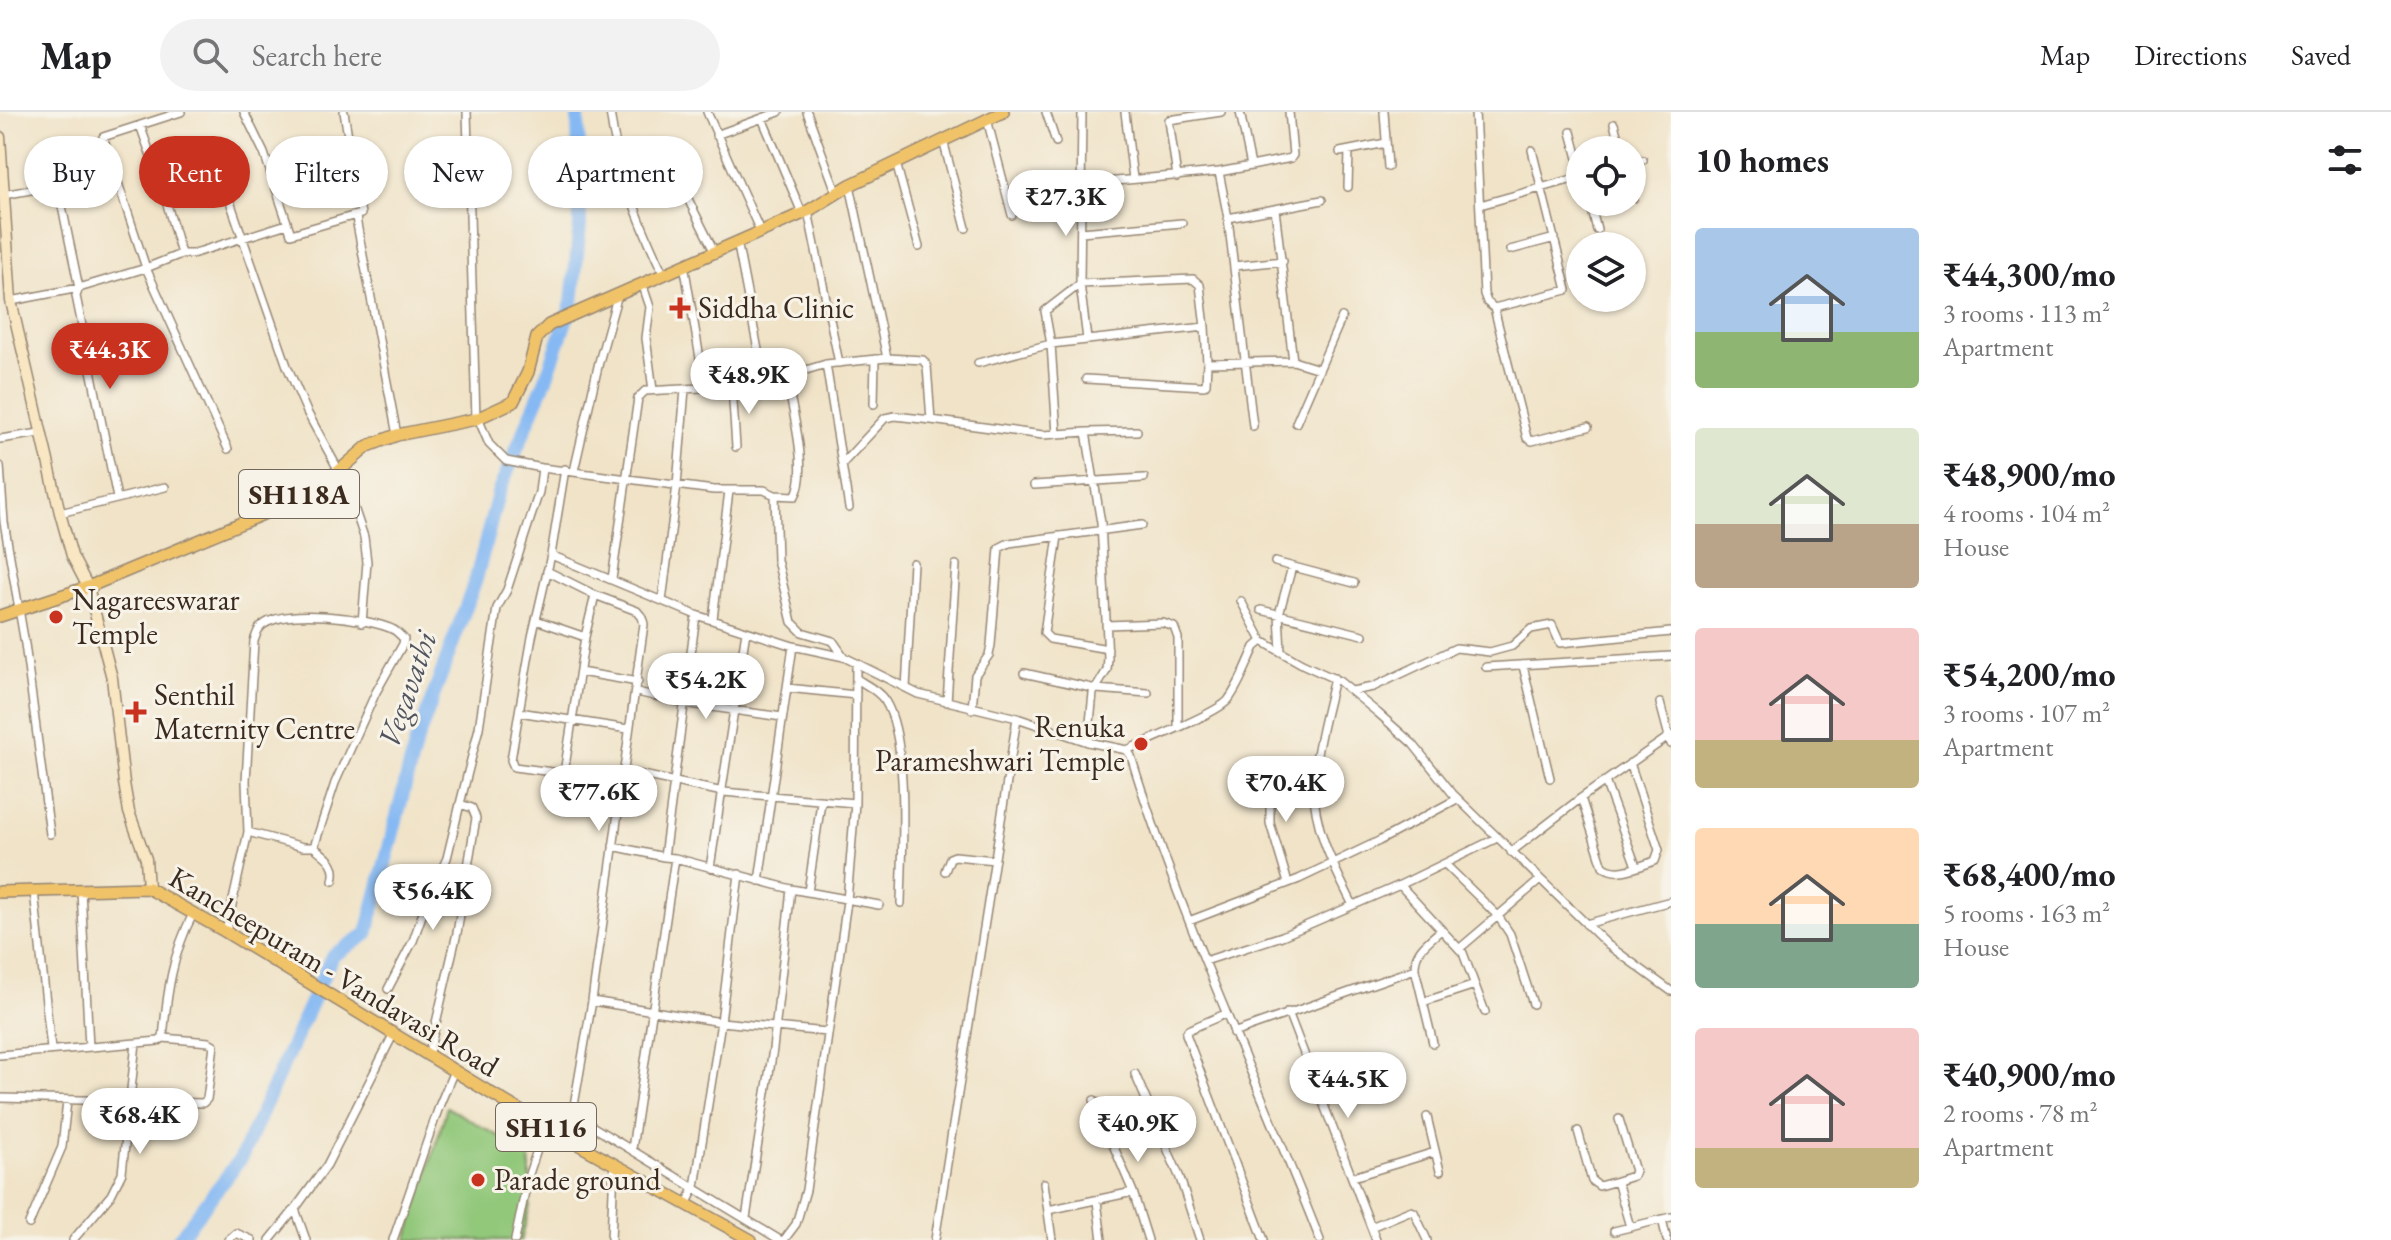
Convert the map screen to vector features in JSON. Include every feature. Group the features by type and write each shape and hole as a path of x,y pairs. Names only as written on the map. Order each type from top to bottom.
{"main road":[{"name":"SH118A","path":"0,616 88,587 263,514 340,470 368,446 397,435 477,418 513,402 528,372 537,337 549,325 805,212 850,185 1003,112"},
{"name":"Kancheepuram - Vandavasi Road","path":"0,892 148,888 226,932 453,1073 614,1166 751,1240"}],"street":[{"path":"106,136 181,112"},
{"path":"244,112 264,153 291,234 361,214 344,112"},
{"path":"467,112 477,418 489,444 506,461 677,485 729,491 764,490 775,495 795,496 798,494 801,454 786,376"},
{"path":"610,112 613,136"},
{"path":"707,112 760,231"},
{"path":"716,135 779,112"},
{"path":"807,112 837,194"},
{"path":"1046,112 1056,142"},
{"path":"1082,112 1080,284 1087,339"},
{"path":"1125,112 1133,179"},
{"path":"1177,177 1168,116 1221,112"},
{"path":"1240,112 1251,166"},
{"path":"1081,184 1219,172 1291,158 1289,112"},
{"path":"1384,112 1388,167"},
{"path":"1475,112 1484,294 1494,308 1527,438 1532,441 1588,427"},
{"path":"762,118 805,212 839,363"},
{"path":"987,119 1012,215"},
{"path":"1614,124 1617,136"},
{"path":"140,125 181,254"},
{"path":"1571,132 1572,136"},
{"path":"0,137 11,301 60,513 72,556 88,587 112,678 124,783 129,812 146,859 148,888"},
{"path":"943,140 966,228"},
{"path":"1348,187 1344,152 1386,143"},
{"path":"1494,308 1567,290 1532,150"},
{"path":"896,163 919,247"},
{"path":"1219,172 1228,218 1253,426"},
{"path":"1480,205 1566,181"},
{"path":"850,185 887,358"},
{"path":"3,195 24,192"},
{"path":"1228,218 1322,200"},
{"path":"123,203 146,268 228,449"},
{"path":"62,208 79,288 76,296 117,498"},
{"path":"233,208 287,366 307,412 340,470 364,537 367,562 362,623"},
{"path":"636,208 663,273"},
{"path":"692,208 714,251"},
{"path":"1275,209 1293,361"},
{"path":"356,215 397,435"},
{"path":"1594,216 1597,230"},
{"path":"1081,232 1182,223"},
{"path":"11,301 79,288 181,254 192,254 287,224"},
{"path":"1510,250 1555,238"},
{"path":"737,241 764,381"},
{"path":"1234,266 1283,261"},
{"path":"684,264 705,388"},
{"path":"1057,434 1051,344 1045,311 1080,284 1193,279 1200,285 1207,363 1204,386 1086,379"},
{"path":"642,282 650,307 646,338 653,390"},
{"path":"574,471 618,292"},
{"path":"1296,423 1342,317"},
{"path":"978,363 1051,344 1205,327"},
{"path":"612,579 638,398 645,391 732,386 786,376 826,364 887,358 923,360 927,366 931,420"},
{"path":"874,404 875,359"},
{"path":"1207,363 1293,361 1319,369"},
{"path":"826,364 849,508"},
{"path":"732,386 736,447"},
{"path":"662,601 677,485 685,389"},
{"path":"842,464 885,418 895,416 1007,431 1057,434 1137,431"},
{"path":"1086,432 1101,529 1108,649 1107,670 1093,693 1088,742"},
{"path":"0,439 40,433"},
{"path":"0,466 4,522 25,644 50,834"},
{"path":"388,989 413,941 447,858 479,728 497,608 507,590 539,492 539,467"},
{"path":"565,469 511,764 514,767 621,781"},
{"path":"1034,485 1144,478"},
{"path":"60,513 165,487"},
{"path":"713,619 729,491"},
{"path":"775,495 777,560 792,622 802,632 833,641 844,657"},
{"path":"972,709 975,675 989,655 991,645 999,548 1009,543 1142,525"},
{"path":"1058,536 1044,633 1050,639 1108,649"},
{"path":"551,555 696,615 793,646 844,657 906,688 947,702 1017,718 1088,742 1127,750 1219,711 1229,699 1255,647 1262,641"},
{"path":"1275,562 1354,583"},
{"path":"906,688 913,563"},
{"path":"947,702 956,565"},
{"path":"1281,652 1279,614 1292,567"},
{"path":"547,571 595,595 637,611 644,624 592,1001 568,1140"},
{"path":"564,773 570,722 595,595"},
{"path":"1241,601 1262,641 1334,678 1352,691 1413,744 1457,799 1608,945 1671,991"},
{"path":"1261,610 1363,635"},
{"path":"226,932 248,832 246,781 254,641 258,630 266,623 290,615 329,616 395,630 404,639 335,783 314,847"},
{"path":"664,857 696,615"},
{"path":"536,620 585,637"},
{"path":"1106,625 1163,623 1174,627 1178,638 1178,727"},
{"path":"1352,691 1373,687 1456,648 1490,652 1512,646 1531,629 1552,625 1560,643 1671,632"},
{"path":"710,868 746,631"},
{"path":"759,881 793,646"},
{"path":"1486,667 1671,656"},
{"path":"572,1114 782,1240 796,1224 806,1190 847,901 855,803 856,664"},
{"path":"1523,666 1550,778"},
{"path":"580,672 638,682"},
{"path":"1024,673 1096,689 1148,693"},
{"path":"1334,678 1314,779 1316,809 1332,863 1353,905"},
{"path":"857,679 880,694 897,736 903,823 901,903"},
{"path":"787,688 856,695"},
{"path":"637,692 684,703 736,708 782,717"},
{"path":"1511,852 1630,763 1670,739 1660,703"},
{"path":"519,712 628,729"},
{"path":"935,1240 1017,718"},
{"path":"1127,750 1153,828 1225,1014 1320,1240"},
{"path":"1581,798 1603,866 1614,872 1655,861 1659,850 1630,763"},
{"path":"1270,766 1270,823 1288,883"},
{"path":"623,771 723,792 855,803"},
{"path":"1605,781 1636,866"},
{"path":"1189,921 1332,863 1457,799"},
{"path":"808,892 821,802"},
{"path":"428,1057 457,933 476,818 472,808 460,804"},
{"path":"248,832 303,847 314,847 333,864 336,871 333,881"},
{"path":"1205,961 1284,935 1400,885 1497,838"},
{"path":"613,846 675,858 791,889 879,905"},
{"path":"945,871 950,858 955,856 995,860"},
{"path":"632,1149 675,858"},
{"path":"1445,864 1498,916 1514,944 1533,1004"},
{"path":"686,1205 695,1187 721,1022 739,874"},
{"path":"1459,949 1540,880"},
{"path":"1400,885 1459,949 1485,1012"},
{"path":"746,1218 776,1027 791,889"},
{"path":"81,890 89,1047"},
{"path":"34,891 51,1049"},
{"path":"1586,924 1671,901"},
{"path":"163,1038 173,961 180,938 193,914"},
{"path":"1433,1043 1414,958 1441,930"},
{"path":"1233,1033 1415,969"},
{"path":"1423,1002 1475,985"},
{"path":"592,1001 721,1022 827,1032"},
{"path":"1288,1012 1376,1240"},
{"path":"1225,1014 1188,1030 1186,1034 1264,1240"},
{"path":"270,1240 327,1165 393,1035"},
{"path":"0,1055 159,1041 163,1038 214,1045 207,1099 203,1103 0,1098"},
{"path":"73,1240 111,1195 122,1173 136,1043"},
{"path":"393,1240 453,1073"},
{"path":"1135,1074 1180,1178 1200,1240"},
{"path":"1094,1100 1133,1192 1148,1240"},
{"path":"29,1224 62,1147 67,1101"},
{"path":"1427,1117 1440,1171"},
{"path":"1578,1131 1592,1181 1599,1186 1617,1181 1633,1176 1635,1171 1619,1119"},
{"path":"515,1240 528,1177 545,1126"},
{"path":"1353,1177 1435,1152"},
{"path":"611,1240 614,1166"},
{"path":"1617,1181 1630,1227"},
{"path":"1044,1183 1052,1240"},
{"path":"1048,1210 1133,1192"},
{"path":"1097,1201 1102,1240"},
{"path":"295,1209 306,1240"},
{"path":"1371,1227 1409,1211 1414,1212 1427,1240"},
{"path":"1614,1231 1667,1218 1667,1240"},
{"path":"228,1240 236,1233 252,1240"}],"green space":[{"name":"Parade ground","path":"447,1107 530,1154 530,1206 521,1240 407,1240"}],"waterway":[{"name":"Vegavathi","path":"178,1240 241,1158 332,956 367,934 415,746 476,579 498,494 546,379 572,303 580,225 578,112"}],"place":[{"name":"Siddha Clinic","path":"680,308"},
{"name":"Nagareeswarar Temple","path":"56,617"},
{"name":"Senthil Maternity Centre","path":"136,712"},
{"name":"Renuka Parameshwari Temple","path":"1141,744"},
{"name":"Parade ground","path":"478,1180"}]}
